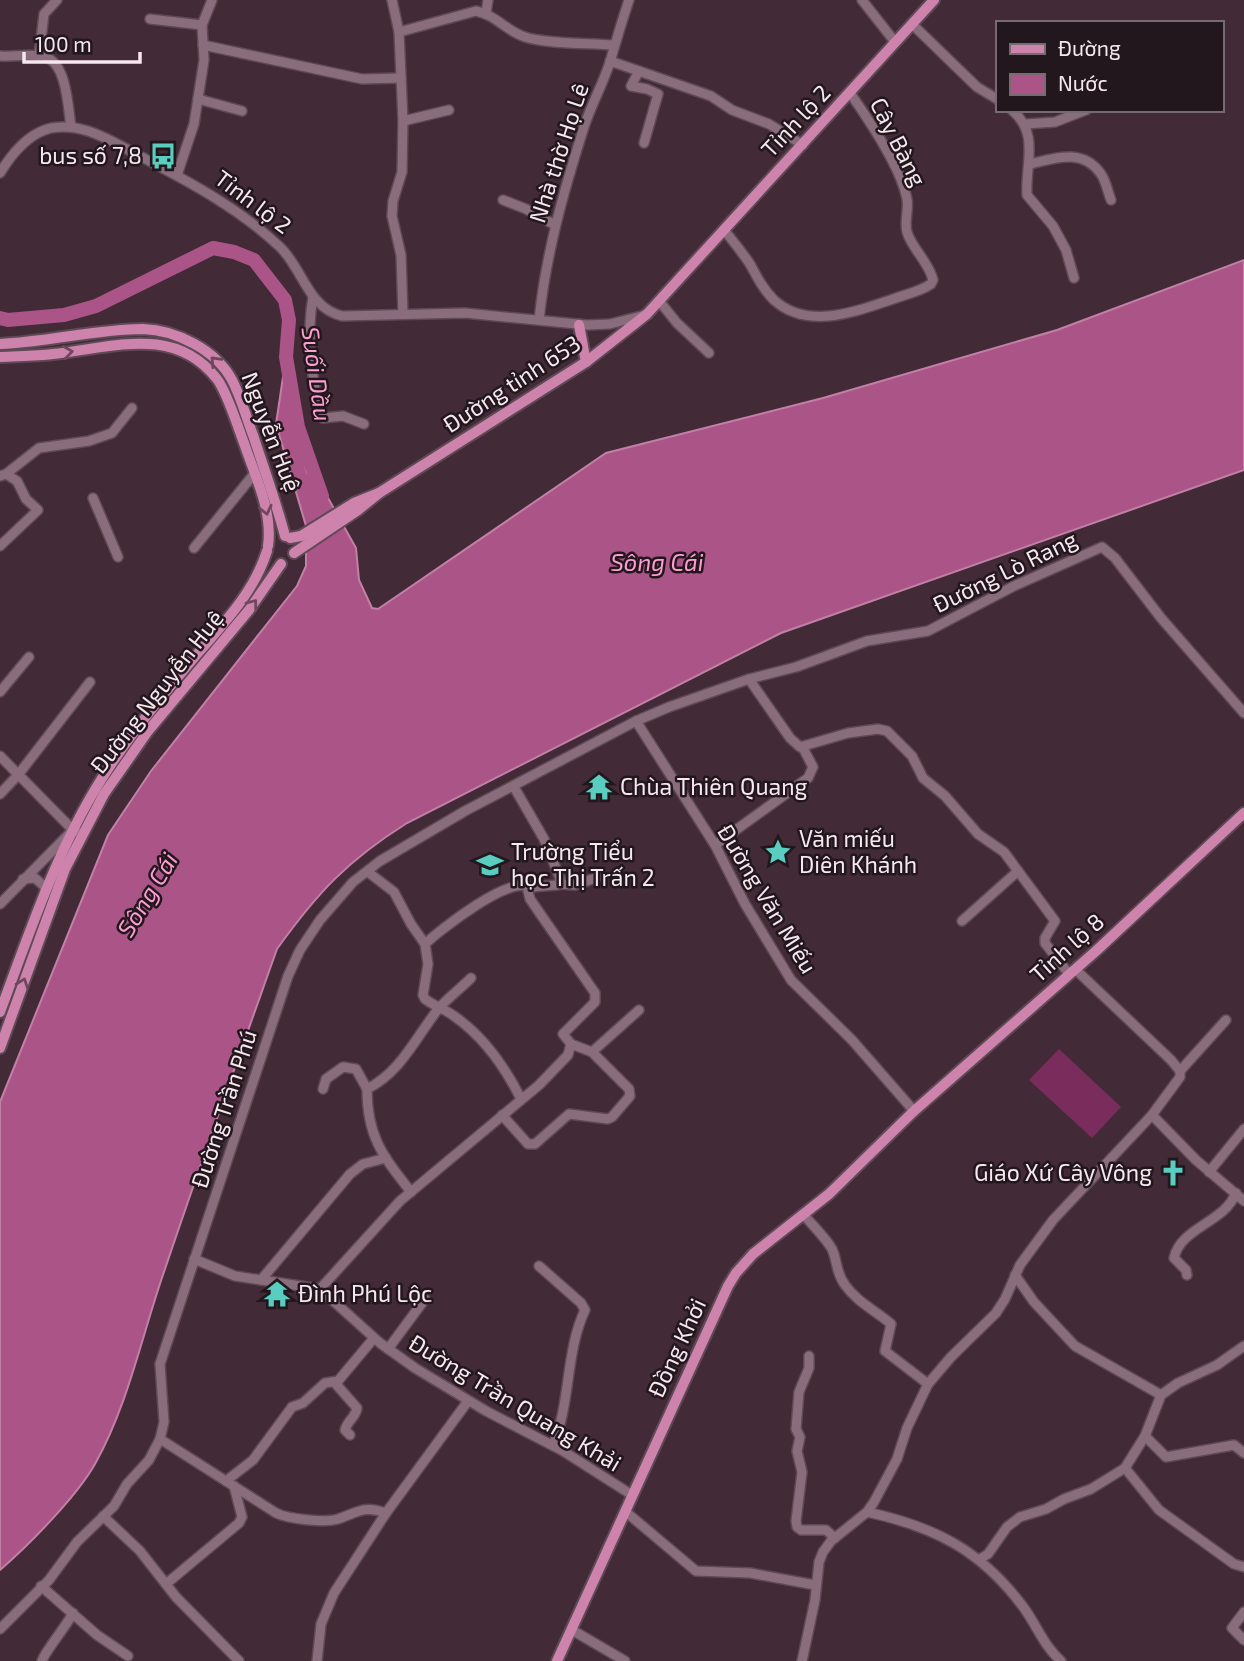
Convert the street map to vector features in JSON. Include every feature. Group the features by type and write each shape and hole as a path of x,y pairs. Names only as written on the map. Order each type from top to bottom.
{"main road":[{"name":"Tỉnh lộ 2","path":"660,302 934,0"},
{"name":"Đường tỉnh 653","path":"294,553 308,537 586,362 660,302"},
{"path":"579,325 586,362"},
{"name":"Nguyễn Huệ","path":"0,344 36,342 122,330 164,331 204,349 231,378 269,523 267,549"},
{"name":"Nguyễn Huệ","path":"0,357 53,354 136,342 162,345 195,357 219,381 244,427 288,537"},
{"name":"Đường tỉnh 653","path":"288,537 308,537"},
{"path":"288,537 296,545 294,553 281,564 273,565 267,549 275,538 288,537"},
{"name":"Đường Nguyễn Huệ","path":"0,1012 46,892 109,768 185,677 252,586 267,549"},
{"name":"Đường Nguyễn Huệ","path":"185,677 249,610 281,564"},
{"name":"Tỉnh lộ 8","path":"914,1111 1244,814"},
{"name":"Đường Nguyễn Huệ","path":"1,1042 77,832"},
{"name":"Đồng Khởi","path":"557,1661 736,1273 767,1242 804,1215 914,1111"}],"street":[{"path":"39,56 44,14 57,0"},
{"path":"177,175 194,124 204,60 202,25 212,0"},
{"path":"392,0 398,32 403,121 402,172 392,209 401,255 403,314"},
{"path":"486,13 488,0"},
{"name":"Nhà thờ Họ Lê","path":"539,320 545,267 555,225 585,126 610,61 629,0"},
{"path":"862,0 895,42"},
{"path":"398,32 466,13 486,13 529,39 613,45"},
{"path":"150,19 202,25"},
{"path":"912,24 977,87 996,98"},
{"path":"204,45 362,79 401,78"},
{"path":"0,56 39,56 49,59 62,75 71,127 50,128 38,134 14,154 0,173"},
{"path":"610,61 711,96 733,110 769,124 803,145"},
{"path":"639,71 631,86 658,94 644,143"},
{"name":"Cây Bàng","path":"724,230 740,249 763,289 772,298 790,311 812,317 827,317 864,309 931,284 933,280 929,268 908,235 908,202 904,186 873,126 850,93"},
{"path":"198,99 242,111"},
{"path":"403,121 449,110"},
{"path":"1014,112 1026,124 1030,164 1027,195 1053,226 1066,250 1074,278"},
{"path":"1026,124 1055,122 1081,112"},
{"name":"Tỉnh lộ 2","path":"71,127 96,134 177,175 267,235 288,256 313,297 333,314 382,317 465,313 579,325 610,324 648,314"},
{"path":"1030,164 1066,155 1084,159 1101,174 1111,201"},
{"path":"503,200 555,225"},
{"path":"313,297 310,312 312,354 320,415 326,419 349,417 364,424"},
{"path":"660,302 677,324 709,353"},
{"path":"0,546 38,510 26,499 17,481 3,475 38,448 89,441 111,433 132,408"},
{"path":"194,548 254,474"},
{"path":"93,498 118,557"},
{"name":"Đường Lò Rang","path":"916,634 1102,547 1115,558 1161,618 1244,713"},
{"name":"Đường Trần Phú","path":"0,1629 54,1574 77,1542 114,1506 127,1484 149,1460 160,1438 165,1409 160,1364 288,976 300,950 320,920 353,882 412,842 636,721 749,679 796,667 867,641 916,634"},
{"path":"0,692 29,657"},
{"path":"715,845 808,778 814,767 803,748 790,737 749,679"},
{"path":"0,794 18,775 90,682"},
{"name":"Đường Văn Miếu","path":"636,721 715,845 745,904 791,980 852,1040 914,1111"},
{"path":"803,748 840,735 884,729 912,756 919,775 945,796 978,834 1000,848 1054,917 1055,921 1044,940 1072,971 1180,1070"},
{"path":"0,756 77,832 23,879 0,904"},
{"path":"514,787 544,839 560,878 559,884"},
{"path":"962,920 1018,871"},
{"path":"368,872 394,892 425,944 428,964 424,995 429,1002 456,1017 484,1042 521,1099"},
{"path":"425,944 455,919 518,885 575,885 601,876"},
{"path":"23,879 36,878 46,892"},
{"path":"502,1115 528,1143 538,1143 569,1114 612,1117 627,1101 630,1092 592,1052 572,1044 564,1037 564,1032 595,1002 595,993 530,899 530,887"},
{"path":"367,1089 385,1078 399,1064 440,1007 471,978"},
{"path":"592,1052 639,1010"},
{"path":"802,1661 823,1552 835,1538 867,1513 891,1473 912,1416 928,1384 950,1357 996,1313 1030,1250 1053,1220 1152,1115 1179,1080 1180,1070 1226,1020"},
{"path":"194,1259 236,1276 320,1289 389,1212 560,1065 572,1044"},
{"path":"323,1088 326,1079 342,1067 356,1069 367,1089 367,1112 379,1148 411,1192"},
{"path":"1152,1115 1209,1172 1244,1201"},
{"path":"1209,1172 1244,1129"},
{"path":"261,1280 350,1174 363,1164 386,1158"},
{"path":"1187,1275 1186,1270 1174,1258 1176,1250 1195,1231 1223,1212 1236,1194"},
{"path":"804,1215 830,1246 836,1269 846,1287 867,1307 891,1324 885,1351 928,1384"},
{"path":"539,1266 584,1306 585,1310 572,1350 562,1418 553,1445"},
{"path":"1015,1275 1034,1302 1075,1346 1161,1395"},
{"name":"Đường Trần Quang Khải","path":"320,1289 388,1349 468,1401 519,1430 553,1445 632,1495"},
{"path":"388,1349 425,1299"},
{"path":"335,1383 374,1338"},
{"path":"980,1559 988,1554 1007,1527 1020,1517 1091,1489 1125,1468 1145,1436 1161,1395 1178,1383 1217,1365 1244,1346"},
{"path":"809,1356 809,1368 799,1392 796,1422 800,1437 797,1451 802,1472 796,1521 801,1530 826,1530 835,1538"},
{"path":"230,1483 253,1460 292,1407 303,1403 325,1383 335,1383 357,1408 345,1430 350,1435"},
{"path":"317,1661 321,1624 328,1604 386,1513 468,1401"},
{"path":"1145,1436 1166,1457 1234,1445 1244,1453"},
{"path":"160,1438 287,1518 333,1520 373,1508 386,1513"},
{"path":"1125,1468 1159,1510 1234,1563 1244,1567"},
{"path":"166,1584 239,1523 242,1517 230,1483"},
{"path":"626,1511 695,1571 750,1573 815,1585"},
{"path":"867,1513 903,1521 937,1535 980,1559 1017,1598 1049,1650 1061,1661"},
{"path":"103,1516 140,1551 166,1584 239,1661"},
{"path":"41,1586 97,1635 128,1656"},
{"path":"1244,1612 1232,1628 1244,1640"},
{"path":"42,1661 44,1654 73,1613"},
{"path":"572,1630 625,1661"}],"shaded area":[{"path":"1059,1049 1121,1107 1092,1138 1029,1080"}],"water":[{"name":"Sông Cái","path":"1244,260 1244,470 781,633 407,823 367,851 320,894 277,949 179,1229 126,1393 107,1441 77,1491 0,1570 0,1102 108,835 151,771 297,586 306,566 306,526 276,424 286,357 294,423 307,473 318,480 356,548 359,580 372,608 378,609 606,453 823,398 1057,330"}],"waterway":[{"name":"Suối Dầu","path":"0,318 8,320 64,315 96,306 213,248 254,260 285,300 289,320 286,357 298,427 322,496"}],"place":[{"name":"bus số 7,8","path":"163,156"},
{"name":"Chùa Thiên Quang","path":"599,787"},
{"name":"Văn miếu Diên Khánh","path":"778,852"},
{"name":"Trường Tiểu học Thị Trấn 2","path":"490,865"},
{"name":"Giáo Xứ Cây Vông","path":"1173,1173"},
{"name":"Đình Phú Lộc","path":"277,1294"}]}
